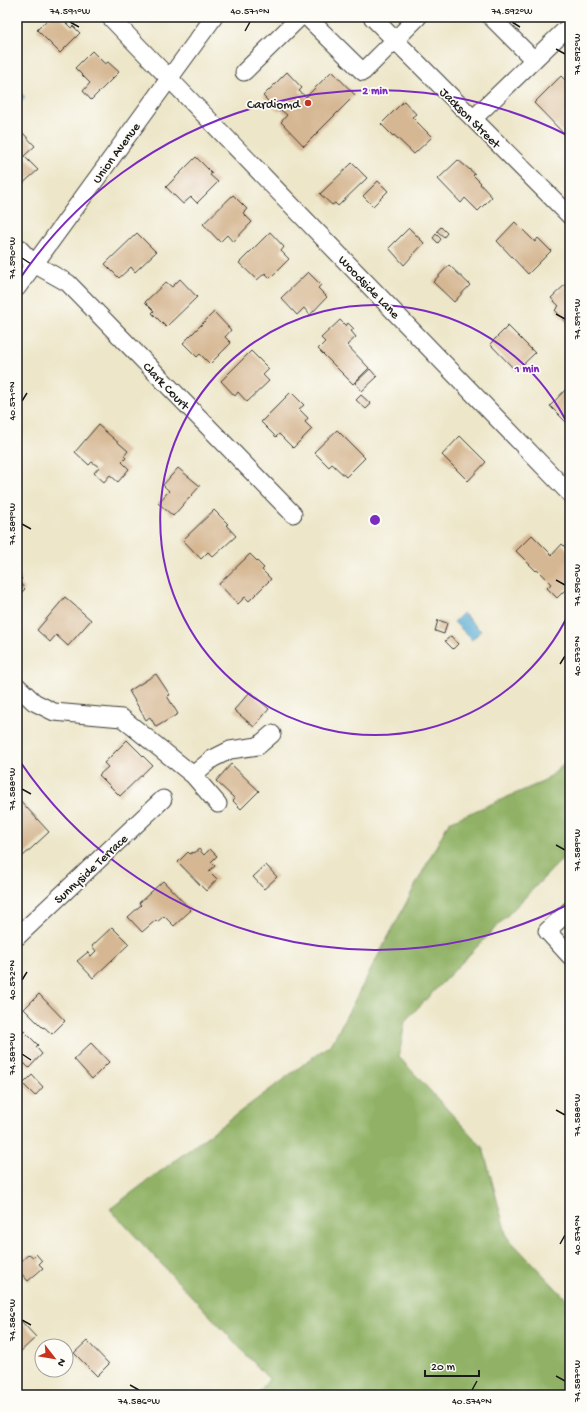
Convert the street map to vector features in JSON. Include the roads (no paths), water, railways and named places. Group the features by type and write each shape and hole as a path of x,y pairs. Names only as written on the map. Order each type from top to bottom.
{"street":[{"name":"Woodside Lane","path":"110,17 570,494"},
{"name":"Union Avenue","path":"17,288 214,17"},
{"path":"244,72 300,17"},
{"path":"307,17 363,72 418,17"},
{"name":"Jackson Street","path":"372,17 570,216"},
{"path":"491,17 534,60"},
{"path":"473,119 570,25"},
{"name":"Clark Court","path":"17,246 34,264 68,283 293,514"},
{"path":"17,686 34,702 54,712 122,718 193,775 218,804"},
{"path":"193,775 212,759 230,750 258,746 272,734"},
{"name":"Sunnyside Terrace","path":"17,937 163,799"},
{"path":"570,910 547,931 570,956"}],"water":[{"path":"17,88 25,98 18,104 17,103"},
{"path":"463,613 481,631 472,640 454,622"}],"place":[{"name":"Cardiomd","path":"308,103"}]}
